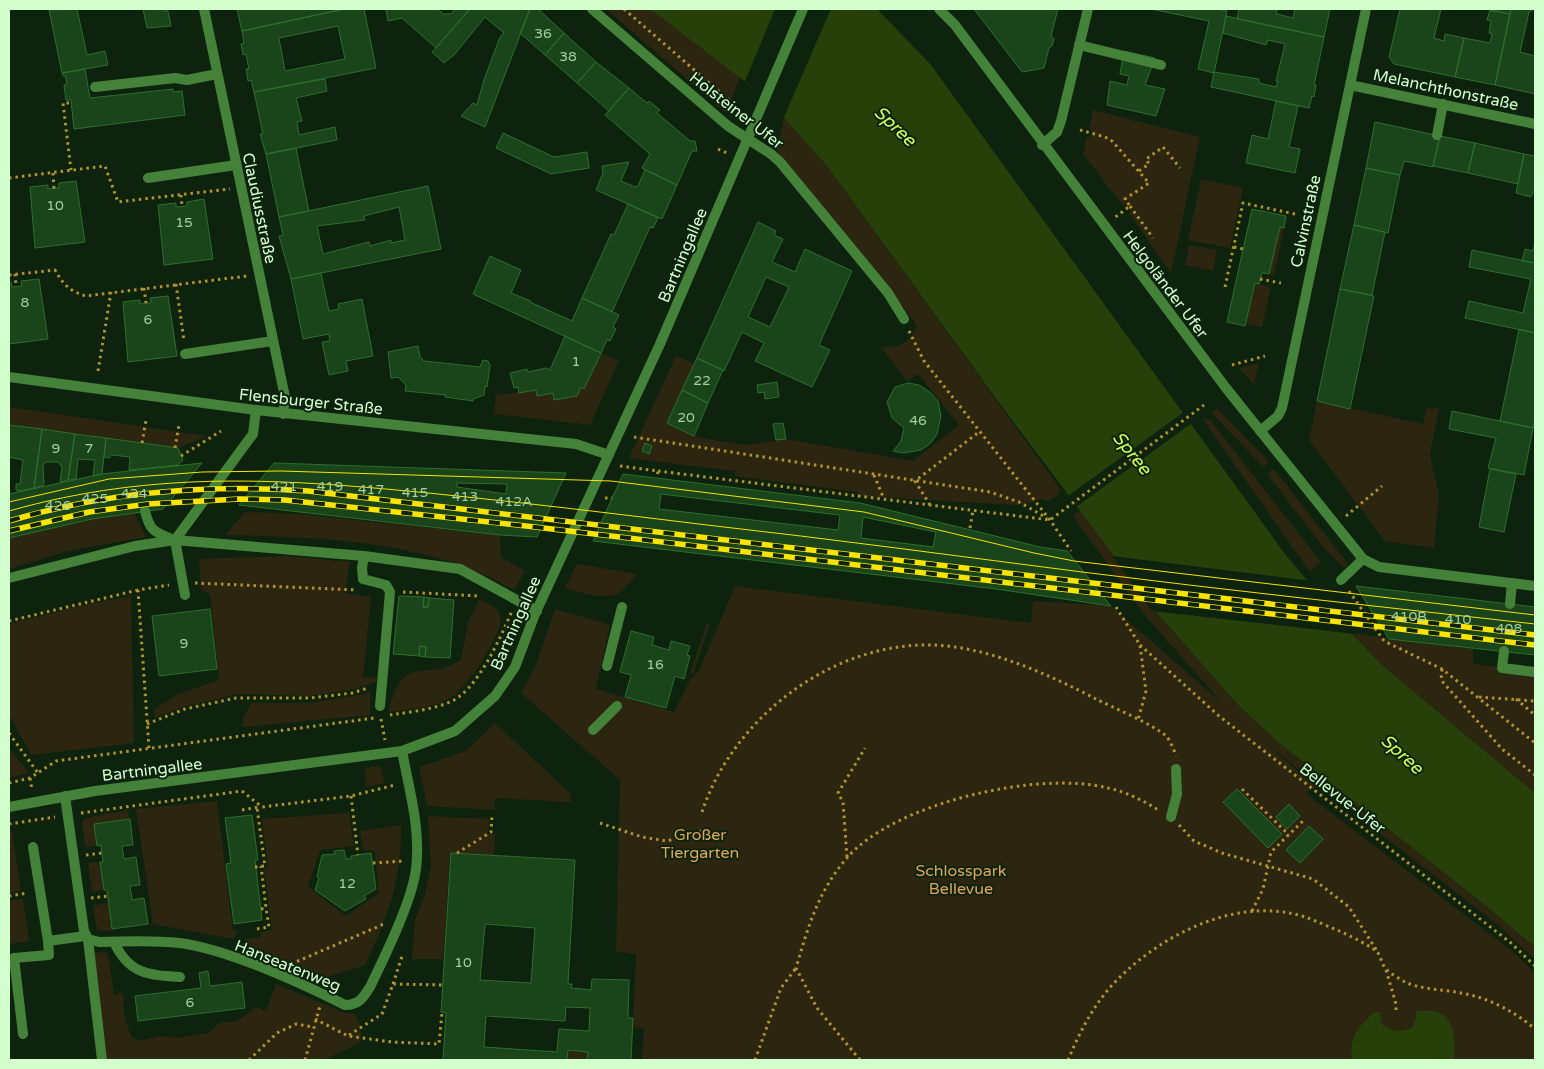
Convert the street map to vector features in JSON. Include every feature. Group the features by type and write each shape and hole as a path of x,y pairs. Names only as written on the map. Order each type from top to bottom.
{"street":[{"name":"Claudiusstraße","path":"204,9 285,397 283,414"},
{"name":"Holsteiner Ufer","path":"592,9 728,126 749,138 780,162 888,294 904,319"},
{"name":"Bartningallee","path":"9,807 65,796 402,751 455,731 494,696 515,667 537,611 660,344 803,9"},
{"name":"Helgoländer Ufer","path":"938,9 955,25 1103,226 1260,430 1363,559 1379,567 1535,586"},
{"path":"1042,145 1057,132 1061,121 1088,9"},
{"name":"Calvinstraße","path":"1260,430 1278,416 1282,408 1366,9"},
{"path":"1079,45 1161,65"},
{"path":"95,87 175,78 187,80 217,74"},
{"name":"Melanchthonstraße","path":"1350,85 1535,124"},
{"path":"1437,135 1443,104"},
{"path":"148,178 236,165"},
{"path":"185,354 273,341"},
{"name":"Flensburger Straße","path":"9,377 283,414 576,444 609,455"},
{"path":"186,595 175,540 253,434 256,410"},
{"path":"145,511 148,525 155,532 175,540"},
{"path":"9,578 135,546 175,540 364,556 460,569 537,611"},
{"path":"364,556 363,579 386,585 390,592 380,706"},
{"path":"1341,580 1363,559"},
{"path":"1510,604 1512,583"},
{"path":"606,666 622,607"},
{"path":"1504,651 1502,668 1535,672"},
{"path":"593,730 617,706"},
{"name":"Hanseatenweg","path":"48,941 86,938 99,942 179,943 203,947 272,973 345,1004 354,1005 362,1000 377,972 414,884 417,860 415,817 402,751"},
{"path":"1171,817 1177,794 1176,769"},
{"path":"65,796 102,1060"},
{"path":"23,1034 14,958 49,955 34,847"},
{"path":"114,942 122,958 147,975 180,977"}],"path":[{"path":"624,9 736,107"},
{"path":"69,102 63,103 72,170"},
{"path":"1080,130 1105,137 1112,142 1149,183 1126,199 1153,238"},
{"path":"1139,171 1149,164 1146,159 1163,147 1180,168"},
{"path":"718,149 731,155"},
{"path":"9,178 104,166 118,202 240,187"},
{"path":"53,173 54,189"},
{"path":"181,195 182,206"},
{"path":"1225,287 1243,203 1295,214"},
{"path":"1103,226 1130,206"},
{"path":"1234,247 1243,249"},
{"path":"9,275 55,270 64,286 86,296 259,274"},
{"path":"15,274 16,286"},
{"path":"1260,279 1280,283"},
{"path":"176,284 185,354"},
{"path":"144,288 146,304"},
{"path":"98,371 111,292"},
{"path":"912,337 924,360 1050,520 1071,551"},
{"path":"1232,365 1265,356"},
{"path":"620,466 1050,520 1204,405"},
{"path":"142,443 146,420"},
{"path":"175,448 178,425"},
{"path":"181,456 221,431"},
{"path":"915,481 979,432"},
{"path":"634,437 990,492 1019,502 1050,520"},
{"path":"657,478 658,471"},
{"path":"873,474 884,499"},
{"path":"915,481 930,505"},
{"path":"1342,519 1382,486"},
{"path":"605,498 612,498"},
{"path":"970,528 973,510"},
{"path":"1341,580 1384,641 1442,669 1535,743"},
{"path":"9,622 138,590 184,582 360,590"},
{"path":"138,590 149,748"},
{"path":"390,592 480,596"},
{"path":"9,783 30,778 56,761 380,717 452,701 466,689 482,668 498,642 514,607"},
{"path":"1116,607 1140,645 1146,691 1138,720"},
{"path":"702,812 708,794 746,733 777,704 816,675 850,659 890,648 932,645 989,654 1055,677 1166,736 1176,755 1176,769"},
{"name":"Bellevue-Ufer","path":"1140,645 1219,716 1511,943 1535,966"},
{"path":"1442,669 1441,680 1450,691 1502,750 1535,775"},
{"path":"146,724 185,709 236,698 310,698 352,693 382,683"},
{"path":"1478,697 1535,702"},
{"path":"1515,699 1535,715"},
{"path":"380,706 380,717 387,753"},
{"path":"9,733 38,773"},
{"path":"847,858 843,802 838,793 865,748"},
{"path":"242,810 350,796 389,788 408,780"},
{"path":"755,1060 781,988 796,968 818,900 847,858 880,832 918,812 993,790 1028,785 1065,783 1108,788 1144,801 1171,817 1194,840 1222,853 1268,864 1313,879 1349,907 1377,951 1386,969 1396,1004 1396,1014"},
{"path":"1242,789 1289,835"},
{"path":"9,824 242,791 262,807"},
{"path":"350,796 358,855"},
{"path":"256,867 265,866 257,808"},
{"path":"457,853 491,832 492,816"},
{"path":"1252,911 1263,888 1271,852 1303,822"},
{"path":"600,823 642,837 667,841 701,830"},
{"path":"254,826 259,826"},
{"path":"257,848 262,848"},
{"path":"373,863 417,860"},
{"path":"257,929 268,928 261,866"},
{"path":"258,887 264,886"},
{"path":"9,896 40,892"},
{"path":"261,909 266,908"},
{"path":"1068,1060 1078,1036 1098,1002 1116,980 1138,961 1180,933 1226,916 1252,911 1283,912 1312,919 1377,951"},
{"path":"272,973 400,917"},
{"path":"796,968 817,1008 860,1060"},
{"path":"1386,969 1406,982 1428,989 1462,993 1507,1008 1535,1029"},
{"path":"348,1036 382,1014 393,984 442,986"},
{"path":"305,1060 315,1019 327,996"},
{"path":"315,1019 348,1036 392,1042 440,1044 442,1013"},
{"path":"249,1060 277,1034 296,1024 313,1027"}],"green space":[{"path":"606,9 650,9 740,77 726,113"},
{"path":"1093,110 1200,137 1171,273 1129,213 1131,211 1125,204 1123,206 1083,154 1087,137 1090,138 1092,130 1089,129"},
{"path":"784,117 827,166 1061,490 1057,496 1048,501 1040,499 1032,503 1015,505 858,496 858,492 735,476 735,471 629,458 676,356 694,364 668,423 700,438 747,445 786,439 913,461 959,425 918,374 907,381 881,347 903,344 917,325 777,151"},
{"path":"1201,179 1243,188 1230,248 1188,240"},
{"path":"1280,227 1284,228 1274,275 1269,274"},
{"path":"1189,245 1217,250 1213,271 1185,265"},
{"path":"1255,283 1271,287 1262,327 1246,324"},
{"path":"601,353 619,361 590,425 494,414 496,395 536,390 538,396 553,393 577,396 581,387 584,388"},
{"path":"1259,363 1254,385 1239,368"},
{"path":"1317,401 1423,424 1427,407 1439,409 1430,455 1439,495 1434,548 1385,541 1309,440"},
{"path":"9,407 207,436 178,448 9,425"},
{"path":"1217,408 1269,462 1263,467 1212,413"},
{"path":"1202,418 1210,420 1321,562 1310,572"},
{"path":"1274,469 1348,564 1344,568 1324,548 1267,474"},
{"name":"Schlosspark Bellevue","path":"1081,509 1157,613 1239,706 1278,742 1480,901 1535,947 1535,959 1499,926 1259,737 1317,788 1306,792 1308,795 1512,951 1535,973 1535,1060 642,1060 644,1028 633,1027 636,954 616,952 620,780 521,693 536,665 555,609 610,625 596,689 674,712 690,680 699,671 735,586 1031,623 1033,601 1111,606 1222,703 1142,612 1073,516"},
{"path":"134,512 146,537 67,551 9,569 9,538 92,519"},
{"path":"245,512 299,514 500,535 501,557 525,571 514,590 481,573 411,551 337,540 225,535"},
{"path":"288,556 350,562 345,593 371,597 363,677 377,678 376,682 351,690 308,696 238,694 186,706 154,718 155,709 176,695 219,680 210,594 201,590 199,559"},
{"path":"577,564 637,574 625,588 615,595 593,595 565,588"},
{"path":"131,596 134,743 31,755 9,714 9,624 88,604"},
{"path":"479,600 497,609 500,615 500,623 491,646 475,672 458,692 445,701 421,708 388,712 394,693 401,681 408,675 447,667 461,660 468,622"},
{"path":"707,623 710,624 693,674 690,674"},
{"path":"1351,633 1473,649 1473,664 1535,672 1535,793 1382,665"},
{"path":"370,690 370,715 243,727 243,718 251,703 310,703 366,694"},
{"path":"495,723 570,793 571,802 495,798 494,810 427,806 419,767 466,751"},
{"path":"9,748 29,773 9,778"},
{"path":"381,766 384,783 366,787 365,768"},
{"path":"217,801 233,931 238,932 233,939 153,924 136,809"},
{"path":"128,810 130,819 94,824 97,846 85,847 82,822 85,818"},
{"path":"349,813 354,846 320,850 308,887 346,916 379,893 375,851 363,850 360,831 401,825 396,881 381,930 365,965 318,980 253,952 245,939 261,937 260,932 272,930 264,869 268,869 262,819"},
{"path":"428,816 489,819 488,834 495,834 494,855 450,853 443,959 412,959 415,920 425,894 431,867"},
{"path":"9,829 12,832 21,891 9,893"},
{"path":"100,862 104,890 92,892 88,863"},
{"path":"23,899 29,941 9,944 9,901"},
{"path":"109,903 112,929 111,931 97,930 93,905"},
{"path":"93,952 108,953 114,995 123,993 125,1020 132,1038 141,1041 159,1036 179,1038 208,1033 220,1023 237,1021 257,1007 266,1011 276,984 345,1013 354,1013 360,1024 361,1040 359,1043 324,1060 98,1060"},
{"path":"568,1050 588,1052 587,1060 567,1060"}],"water":[{"name":"Spree","path":"650,9 877,9 931,65 1285,554 1351,633 1382,665 1535,793 1535,947 1480,901 1278,742 1239,706 1157,613 997,400 827,166 779,112 747,83"},
{"path":"1416,1011 1436,1012 1448,1020 1453,1032 1454,1060 1352,1060 1353,1038 1359,1027 1375,1012 1380,1012 1381,1023 1392,1030 1399,1031 1412,1028 1416,1018"}],"pier":[{"path":"775,9 831,9 784,117 745,81"},
{"path":"1184,412 1192,423 1076,507 1068,496"},
{"path":"1112,556 1311,581 1355,634 1152,611"}],"building":[{"path":"77,9 87,55 105,51 108,65 62,73 49,10"},
{"path":"143,9 165,9 165,11 168,11 171,26 147,28"},
{"path":"237,9 339,9 339,10 242,31"},
{"path":"345,9 364,9 376,68 254,92 251,80 248,81 246,69 249,69 246,54 243,55 241,44 244,43 242,31","holes":["338,26 345,59 285,71 279,38"]},
{"path":"386,9 438,9 443,14 451,14 455,9 470,9 436,48 402,18 388,21"},
{"path":"470,9 530,9 485,127 461,116 473,103 477,105 500,37 504,33 485,17 454,55 444,63 432,52"},
{"path":"530,9 538,9 564,33 545,55 520,33"},
{"path":"974,9 1058,9 1051,36 1054,39 1052,46 1049,48 1044,68 1022,72"},
{"path":"1151,9 1218,9 1227,11 1214,73 1198,69 1209,21"},
{"path":"1239,9 1276,9 1277,14 1293,18 1295,9 1330,9 1324,37 1237,19"},
{"path":"1400,9 1441,9 1434,38 1444,41 1445,34 1464,38 1455,77 1394,64 1389,57"},
{"path":"1493,9 1511,9 1510,14 1492,11"},
{"path":"1511,9 1534,9 1529,12 1520,52 1535,56 1535,94 1495,85"},
{"path":"1490,10 1510,14 1495,85 1455,77 1464,38 1490,43 1492,34 1489,33 1491,21 1487,20"},
{"path":"1226,16 1324,37 1314,85 1316,85 1314,97 1312,96 1309,108 1211,87 1214,72 1259,79 1259,83 1276,87 1278,81 1276,81 1285,44 1268,40 1266,45 1223,33"},
{"path":"564,33 596,62 577,83 545,55"},
{"path":"1124,51 1155,58 1145,85 1165,89 1156,116 1107,105 1110,81 1127,85 1129,76 1120,74"},
{"path":"596,62 629,88 609,111 577,83"},
{"path":"85,69 90,98 173,89 173,92 182,91 185,115 74,129 71,100 66,100 64,85 67,84 65,75 63,76 62,73"},
{"path":"325,79 327,91 296,98 302,121 297,122 299,135 335,127 337,140 266,154 260,134 263,134 254,92"},
{"path":"629,88 647,103 649,101 660,110 657,113 690,141 695,141 697,151 692,151 677,185 642,168 650,154 605,115"},
{"path":"1276,101 1298,106 1289,147 1300,149 1295,173 1246,163 1252,135 1268,139"},
{"path":"1375,122 1440,136 1433,167 1404,161 1400,175 1366,168"},
{"path":"503,133 554,157 587,152 589,168 551,174 496,148"},
{"path":"1440,136 1475,143 1468,173 1433,166"},
{"path":"1475,143 1524,154 1518,184 1468,173"},
{"path":"296,148 309,211 279,217 266,154"},
{"path":"1524,154 1535,156 1535,192 1533,192 1531,197 1516,193"},
{"path":"629,162 621,181 635,187 638,186 645,170 677,185 662,219 596,190 603,173 602,166"},
{"path":"1366,168 1400,175 1388,233 1354,225"},
{"path":"76,181 85,242 35,248 30,187 48,185 48,189 59,188 59,183"},
{"path":"428,186 441,249 291,279 279,236 283,235 279,217","holes":["399,207 405,240 391,243 391,240 370,246 369,242 323,254 317,226 365,220 364,216"]},
{"path":"204,199 213,259 164,265 158,205 176,203 176,207 187,206 187,202"},
{"path":"628,204 658,218 653,228 650,227 612,312 582,298 611,234 614,235"},
{"path":"1252,209 1286,216 1284,228 1280,227 1269,274 1262,273 1259,284 1255,283 1245,326 1227,322"},
{"path":"758,222 776,231 774,235 783,239 772,262 795,272 805,249 852,271 819,345 830,350 812,387 755,361 764,343 742,332 724,371 697,358","holes":["766,277 789,287 770,327 748,317"]},
{"path":"1354,225 1385,232 1372,295 1340,289"},
{"path":"1535,242 1535,263 1522,261 1525,249 1533,251"},
{"path":"1472,250 1535,263 1535,333 1465,318 1469,301 1523,313 1531,279 1469,267"},
{"path":"490,256 521,270 511,293 530,302 572,321 582,298 619,315 613,327 616,329 610,341 607,340 601,353 473,294"},
{"path":"321,273 329,311 339,309 338,304 362,299 373,356 346,361 348,371 329,375 322,342 330,341 329,334 303,339 291,279"},
{"path":"39,279 48,339 9,344 9,282 11,282 12,287 22,286 21,281"},
{"path":"1340,289 1374,296 1350,409 1317,401"},
{"path":"168,296 177,356 128,362 123,302 140,300 140,304 151,303 150,298"},
{"path":"1519,329 1535,333 1535,419 1533,428 1500,421"},
{"path":"565,336 601,353 584,389 581,387 577,396 554,400 553,393 537,396 536,390 519,393 518,387 514,388 510,373 527,369 528,372 546,368 550,370"},
{"path":"418,346 420,357 424,361 480,367 483,360 488,361 490,365 484,395 473,399 473,401 445,397 446,395 405,391 406,385 398,377 391,378 388,352"},
{"path":"697,358 723,370 708,403 682,390"},
{"path":"777,382 779,397 765,399 764,392 758,393 757,385"},
{"path":"908,383 919,385 931,393 938,401 941,416 937,434 931,443 921,450 903,453 893,451 901,441 904,428 892,418 887,402 895,387"},
{"path":"682,390 708,403 694,436 667,423"},
{"path":"1452,411 1533,428 1524,475 1488,468 1496,438 1449,429"},
{"path":"783,423 786,439 776,440 773,424"},
{"path":"9,425 42,429 34,488 16,490 16,484 20,484 23,460 9,457"},
{"path":"42,429 75,434 68,480 60,482 62,467 58,462 46,462 43,465 44,485 34,488"},
{"path":"75,434 106,438 102,474 93,476 95,460 78,459 76,479 68,480"},
{"path":"106,438 178,448 183,460 178,465 129,470 130,457 112,455 109,458 104,457"},
{"path":"645,443 652,446 649,454 642,451"},
{"path":"202,463 163,509 92,519 9,538 9,494 102,474"},
{"path":"274,463 566,473 537,537 500,535 239,505","holes":["457,483 507,484 506,494 457,487"]},
{"path":"1490,469 1516,474 1504,532 1479,527"},
{"path":"623,474 860,503 1040,547 1067,551 1111,606 996,589 593,541"},
{"path":"661,494 840,515 838,530 659,509"},
{"path":"863,517 936,532 933,547 861,538"},
{"path":"1356,586 1535,607 1535,655 1389,639"},
{"path":"399,596 424,597 423,607 428,607 429,598 454,600 450,658 425,657 426,647 420,646 419,656 393,654"},
{"path":"424,597 429,598 428,607 423,607"},
{"path":"210,609 217,669 159,676 152,616"},
{"path":"631,631 654,637 652,645 669,650 671,641 690,646 687,655 690,656 684,679 675,676 666,708 625,697 631,675 620,672"},
{"path":"420,646 426,647 425,657 419,656"},
{"path":"1237,789 1282,834 1268,848 1223,802"},
{"path":"1289,804 1300,816 1287,829 1276,817"},
{"path":"252,815 258,860 255,860 262,920 234,924 226,864 231,863 225,818"},
{"path":"130,819 133,845 122,846 124,859 136,857 140,885 130,886 132,900 144,898 148,924 112,929 107,890 104,890 100,862 103,862 101,845 97,846 94,824"},
{"path":"1309,826 1323,839 1300,863 1286,850"},
{"path":"344,850 346,859 351,859 351,856 371,853 376,889 364,896 366,899 345,911 315,890 319,878 317,877 322,855 335,854 334,851"},
{"path":"451,853 575,860 568,984 572,984 571,988 591,990 592,979 629,980 628,1018 633,1018 631,1060 587,1060 588,1052 568,1050 567,1060 443,1060 446,1013 441,1012","holes":["485,924 535,928 531,983 480,980","566,1007 590,1008 589,1031 559,1029 557,1052 484,1047 486,1016 565,1021"]},
{"path":"208,971 210,986 242,982 245,1008 138,1021 135,996 201,988 199,973"}],"tram line":[{"path":"9,502 109,479 202,472 281,471 611,481 864,512 1074,561 1535,615"},
{"path":"9,511 64,498 170,483 222,481 328,484 539,505 1139,579 1535,624"}],"railway":[{"path":"9,521 83,503 157,492 233,489 308,491 1535,635"},
{"path":"9,531 89,512 148,504 239,499 285,500 535,527 1535,645"}],"park label":[{"name":"Großer Tiergarten","path":"700,843"}]}
